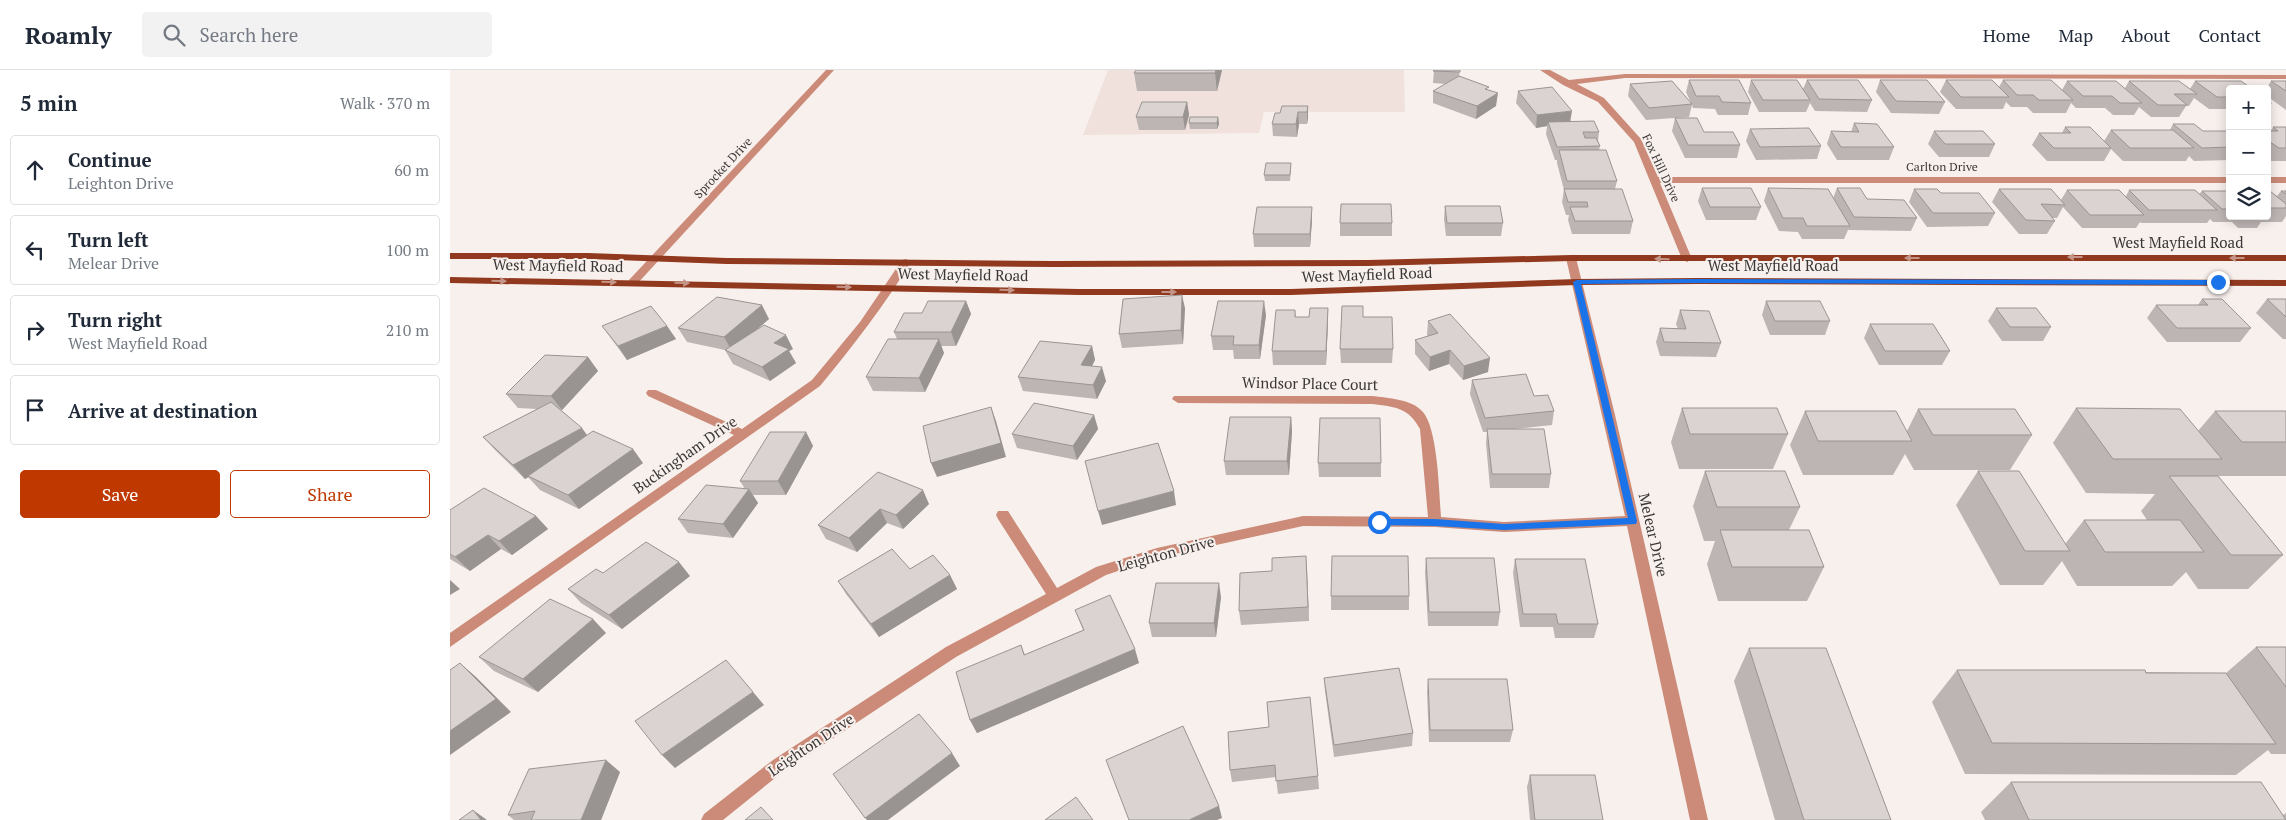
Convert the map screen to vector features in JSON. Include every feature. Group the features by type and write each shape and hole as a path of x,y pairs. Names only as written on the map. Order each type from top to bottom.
{"main road":[{"name":"West Mayfield Road","path":"450,256 906,262 1368,263 1571,258 2286,258"},
{"name":"West Mayfield Road","path":"450,280 890,288 1292,292 1577,282 2286,283"}],"street":[{"name":"Sprocket Drive","path":"633,282 830,70"},
{"name":"Fox Hill Drive","path":"1544,70 1601,100 1638,141 1687,259"},
{"path":"1566,83 1626,76 2286,77"},
{"name":"Carlton Drive","path":"1654,180 2226,180"},
{"path":"2271,180 2286,180"},
{"name":"Melear Drive","path":"1571,258 1633,521 1699,820"},
{"name":"Buckingham Drive","path":"450,641 816,383 844,351 890,288 906,262"},
{"path":"652,392 743,434"},
{"name":"Windsor Place Court","path":"1178,399 1372,400 1391,402 1408,407 1418,414 1426,429 1435,522"},
{"path":"1003,514 1055,596"},
{"name":"Leighton Drive","path":"710,820 779,765 951,652 1101,572 1157,552 1303,521 1435,522 1504,527 1633,521"}],"shaded area":[{"path":"1108,70 1404,70 1405,112 1264,112 1259,133 1083,135"}],"building":[{"path":"1136,70 1216,70 1215,73 1134,73"},
{"path":"1460,70 1460,72 1433,71"},
{"path":"1459,76 1489,87 1485,89 1498,93 1477,106 1433,91"},
{"path":"1689,80 1739,80 1751,103 1722,102 1719,96 1696,96"},
{"path":"1751,80 1797,80 1810,100 1763,100"},
{"path":"1807,80 1858,80 1872,100 1819,99"},
{"path":"1880,80 1927,80 1945,102 1896,101"},
{"path":"1946,80 1992,80 2009,97 1961,97"},
{"path":"2003,80 2051,80 2073,100 2039,100 2033,95 2017,95"},
{"path":"1672,81 1692,104 1649,108 1630,84"},
{"path":"2067,81 2116,81 2142,103 2120,103 2112,96 2083,96"},
{"path":"2129,81 2179,81 2197,94 2174,94 2187,105 2158,105"},
{"path":"2195,81 2241,81 2246,85 2226,85 2226,97 2217,97"},
{"path":"2271,81 2286,81 2286,91"},
{"path":"1552,87 1572,111 1537,115 1518,91"},
{"path":"1142,102 1187,102 1183,117 1136,117"},
{"path":"1282,106 1308,106 1307,112 1298,112 1296,124 1272,124 1275,113 1280,113"},
{"path":"1190,117 1218,117 1217,123 1189,123"},
{"path":"1675,118 1697,118 1704,132 1733,132 1740,145 1688,145"},
{"path":"1594,121 1599,132 1583,132 1585,138 1596,138 1600,146 1557,147 1548,122"},
{"path":"1854,123 1877,124 1894,147 1841,147 1831,131 1859,132"},
{"path":"2173,124 2194,124 2203,131 2226,131 2226,147 2202,148"},
{"path":"2065,127 2090,127 2111,148 2054,148 2039,133 2071,133"},
{"path":"2273,127 2286,127 2286,148 2279,148 2271,143 2271,131 2278,131"},
{"path":"1809,128 1821,146 1760,147 1750,129"},
{"path":"2111,130 2173,130 2194,148 2130,148"},
{"path":"1934,131 1983,131 1995,144 1945,144"},
{"path":"1559,150 1606,150 1617,181 1567,181"},
{"path":"1266,163 1291,163 1290,175 1264,175"},
{"path":"1702,188 1751,188 1761,207 1710,207"},
{"path":"1768,188 1828,189 1850,226 1807,226 1803,218 1783,218"},
{"path":"1837,188 1860,188 1867,199 1904,200 1917,218 1854,217"},
{"path":"1564,189 1622,189 1633,221 1575,221 1570,207 1588,207 1587,202 1568,202"},
{"path":"1914,189 1937,189 1941,193 1979,193 1995,213 1933,213"},
{"path":"1999,189 2051,189 2065,205 2041,204 2055,221 2026,220"},
{"path":"2067,190 2119,190 2144,215 2090,215"},
{"path":"2129,190 2195,190 2217,210 2149,210"},
{"path":"2202,191 2226,191 2226,209 2222,209"},
{"path":"2271,192 2286,204 2286,208 2271,208"},
{"path":"1341,204 1391,204 1392,223 1340,223"},
{"path":"1445,206 1500,206 1503,223 1447,223"},
{"path":"1257,207 1312,207 1310,234 1253,234"},
{"path":"1182,295 1181,330 1119,334 1123,299"},
{"path":"717,297 762,305 724,337 678,328"},
{"path":"2202,299 2222,299 2251,328 2177,328 2156,305 2208,305"},
{"path":"2267,299 2286,299 2286,317"},
{"path":"928,301 966,301 951,332 894,332 904,313 922,313"},
{"path":"1218,301 1264,301 1259,345 1233,345 1234,336 1211,336"},
{"path":"1766,301 1820,301 1830,321 1775,321"},
{"path":"651,306 667,326 618,346 602,326"},
{"path":"1342,306 1363,306 1363,317 1392,317 1393,349 1340,349"},
{"path":"1310,308 1328,308 1326,351 1272,351 1276,310 1295,310 1295,317 1309,317"},
{"path":"1996,308 2036,308 2051,327 2010,327"},
{"path":"1680,310 1709,311 1721,343 1664,342 1660,328 1686,329"},
{"path":"1450,314 1490,358 1464,366 1450,350 1430,357 1415,340 1438,333 1428,321"},
{"path":"1870,324 1933,324 1950,351 1885,351"},
{"path":"764,325 786,335 774,343 789,349 762,367 725,350"},
{"path":"888,339 939,339 919,378 866,377"},
{"path":"1040,341 1092,346 1081,365 1102,367 1093,385 1018,377"},
{"path":"545,355 588,357 551,396 506,394"},
{"path":"1526,374 1534,396 1548,395 1554,411 1485,418 1472,380"},
{"path":"551,402 582,428 513,465 483,437"},
{"path":"1034,403 1094,415 1073,446 1012,434"},
{"path":"991,407 1001,443 931,463 923,426"},
{"path":"1682,408 1777,408 1788,434 1690,434"},
{"path":"2076,408 2180,409 2222,459 2113,459"},
{"path":"1918,409 2015,409 2032,435 1933,435"},
{"path":"1805,411 1896,411 1912,441 1818,441"},
{"path":"2215,411 2286,411 2286,442 2242,442"},
{"path":"1230,417 1291,417 1287,461 1224,461"},
{"path":"1320,418 1380,418 1381,463 1318,463"},
{"path":"1487,429 1544,429 1551,474 1492,474"},
{"path":"593,431 633,449 568,495 528,476"},
{"path":"770,432 806,432 778,481 740,481"},
{"path":"1158,443 1174,491 1098,511 1085,461"},
{"path":"1705,471 1785,471 1800,507 1717,507"},
{"path":"1978,471 2019,471 2070,551 2025,551"},
{"path":"878,472 923,490 896,515 880,509 849,538 818,525"},
{"path":"2169,476 2218,476 2283,555 2231,555"},
{"path":"706,485 749,489 723,524 678,519"},
{"path":"484,488 536,516 499,541 488,535 455,557 450,554 450,510"},
{"path":"2084,520 2180,520 2204,552 2105,552"},
{"path":"1720,530 1809,530 1824,567 1732,567"},
{"path":"646,542 679,562 609,615 568,589 596,569 603,573"},
{"path":"892,549 910,569 933,555 950,575 871,624 838,581"},
{"path":"1306,556 1308,607 1239,611 1240,573 1272,571 1272,558"},
{"path":"1332,556 1408,556 1409,596 1331,596"},
{"path":"1426,558 1494,558 1500,612 1429,612"},
{"path":"1515,559 1585,559 1598,624 1558,624 1556,614 1523,614"},
{"path":"1156,583 1219,583 1214,623 1149,623"},
{"path":"1110,595 1135,649 970,720 956,672 1021,645 1024,655 1084,630 1075,610"},
{"path":"550,599 593,619 523,679 479,657"},
{"path":"2256,647 2286,647 2286,687"},
{"path":"1749,648 1826,648 1891,820 1804,820"},
{"path":"726,660 753,692 662,755 635,721"},
{"path":"460,663 496,699 450,731 450,670"},
{"path":"1399,668 1413,733 1334,745 1324,678"},
{"path":"1957,670 2145,670 2146,673 2226,673 2276,744 1992,743"},
{"path":"1428,679 1507,679 1513,730 1430,730"},
{"path":"1310,697 1318,776 1276,781 1275,765 1230,770 1228,732 1269,727 1267,702"},
{"path":"919,714 952,753 865,818 833,774"},
{"path":"1183,726 1219,806 1189,820 1129,820 1106,760"},
{"path":"606,760 581,820 531,820 535,811 508,815 529,769"},
{"path":"1530,775 1595,775 1603,820 1535,820"},
{"path":"2011,782 2261,782 2286,820 2029,820"},
{"path":"1076,797 1093,820 1045,820"},
{"path":"761,807 773,820 745,820"},
{"path":"473,810 481,820 459,820"}],"route":[{"path":"1379,522 1435,522 1504,527 1633,521 1577,282 2218,282"}]}
